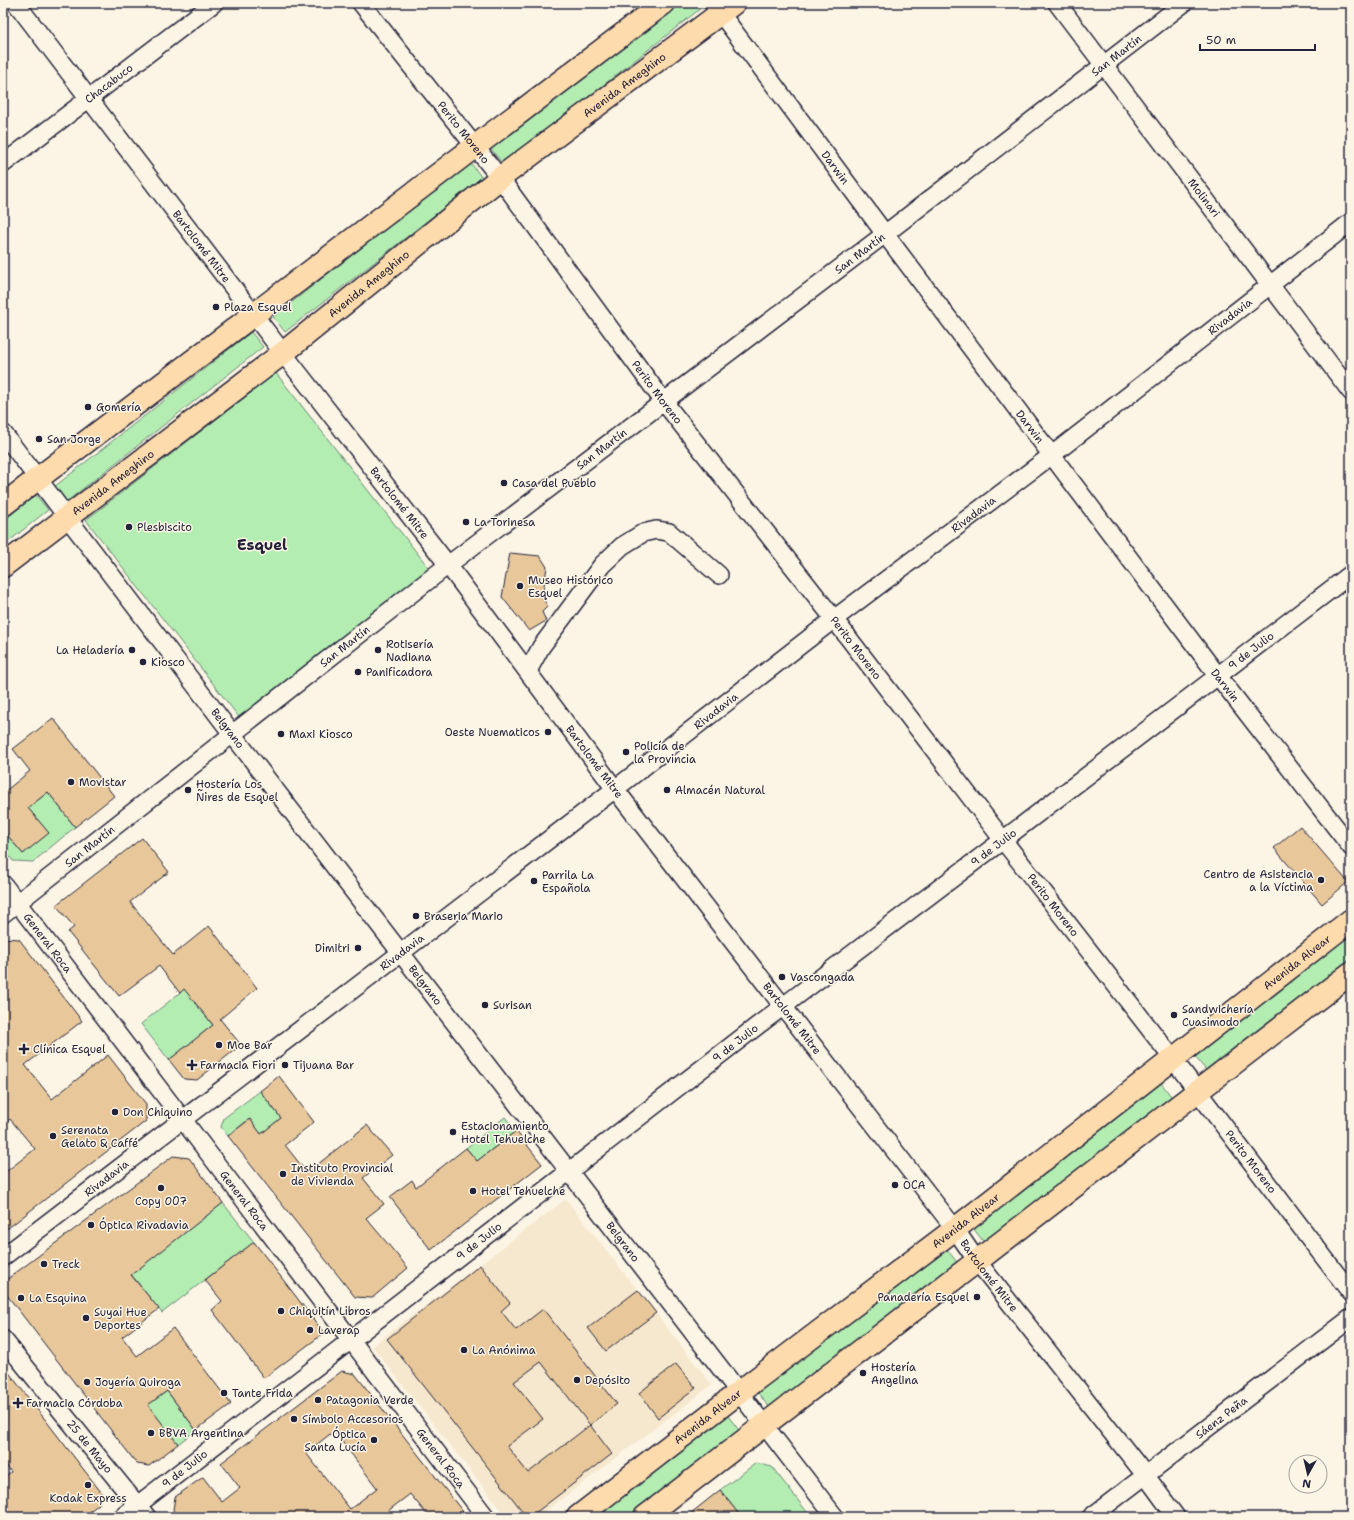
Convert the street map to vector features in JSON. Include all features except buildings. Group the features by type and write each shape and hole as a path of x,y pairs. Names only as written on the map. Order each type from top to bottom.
{"main road":[{"path":"3,506 253,314 664,3"},
{"name":"Avenida Ameghino","path":"3,566 283,353 500,178 723,6"},
{"name":"Avenida Alvear","path":"578,1517 738,1393 955,1229 1351,920"},
{"path":"645,1517 1197,1090 1351,973"}],"street":[{"name":"Bartolomé Mitre","path":"16,3 253,314 448,565 615,788 784,1005 955,1229 977,1261 1146,1476 1176,1517"},
{"name":"Chacabuco","path":"3,164 214,3"},
{"name":"Perito Moreno","path":"361,3 500,178 664,402 834,619 1197,1090 1351,1293"},
{"name":"Molinari","path":"1057,3 1271,284 1351,392"},
{"name":"San Martín","path":"3,914 448,565 885,234 1184,3"},
{"name":"Darwin","path":"723,6 885,234 1218,676 1351,847"},
{"name":"Rivadavia","path":"3,1257 183,1118 401,953 834,619 1052,455 1351,222"},
{"name":"Belgrano","path":"3,433 738,1393 835,1517"},
{"path":"528,671 541,647 602,565 622,546 643,533 656,530 669,532 719,575"},
{"name":"9 de Julio","path":"122,1517 142,1511 350,1340 784,1005 1351,574"},
{"name":"General Roca","path":"3,884 486,1517"},
{"name":"Sáenz Peña","path":"1091,1517 1351,1318"},
{"name":"25 de Mayo","path":"3,1339 142,1511"}],"shaded area":[{"path":"566,1199 712,1385 538,1517 507,1517 372,1346"}],"green space":[{"path":"676,3 695,3 700,9 503,164 491,149"},
{"path":"470,162 482,178 285,332 273,317"},
{"path":"251,332 263,347 66,502 54,487"},
{"path":"276,373 436,577 245,725 86,520"},
{"path":"36,495 48,510 3,546 3,521"},
{"path":"48,792 75,827 33,862 13,861 3,848 3,830 23,854 48,833 28,808"},
{"path":"1351,930 1351,964 1209,1074 1192,1053"},
{"path":"229,953 240,966 195,1002 213,1025 169,1060 141,1024"},
{"path":"1158,1079 1174,1100 986,1245 970,1224"},
{"path":"260,1091 281,1118 261,1134 249,1119 228,1136 221,1127 224,1118"},
{"path":"505,1117 516,1131 477,1161 466,1148"},
{"path":"223,1203 254,1242 162,1313 131,1274"},
{"path":"943,1244 959,1265 771,1410 755,1389"},
{"path":"167,1391 196,1430 178,1444 156,1416 137,1413"},
{"path":"725,1412 741,1433 632,1517 589,1517"},
{"path":"756,1463 772,1467 811,1517 741,1517 720,1490"}],"place":[{"name":"Plaza Esquel","path":"216,307"},
{"name":"Gomería","path":"88,407"},
{"name":"San Jorge","path":"39,439"},
{"name":"Casa del Pueblo","path":"504,483"},
{"name":"La Torinesa","path":"466,522"},
{"name":"Plesbiscito","path":"129,527"},
{"name":"Museo Histórico Esquel","path":"520,586"},
{"name":"La Heladería","path":"132,650"},
{"name":"Rotisería Nadiana","path":"378,650"},
{"name":"Kiosco","path":"143,662"},
{"name":"Panificadora","path":"358,672"},
{"name":"Oeste Nuematicos","path":"548,732"},
{"name":"Maxi Kiosco","path":"281,734"},
{"name":"Policía de la Provincia","path":"626,752"},
{"name":"Movistar","path":"71,782"},
{"name":"Hostería Los Ñires de Esquel","path":"188,790"},
{"name":"Almacén Natural","path":"667,790"},
{"name":"Centro de Asistencia a la Víctima","path":"1321,880"},
{"name":"Parrila La Española","path":"534,881"},
{"name":"Braseria Mario","path":"416,916"},
{"name":"Dimitri","path":"358,948"},
{"name":"Vascongada","path":"782,977"},
{"name":"Surisan","path":"485,1005"},
{"name":"Sandwichería Cuasimodo","path":"1174,1015"},
{"name":"Moe Bar","path":"219,1045"},
{"name":"Clínica Esquel","path":"24,1049"},
{"name":"Farmacia Fiori","path":"192,1065"},
{"name":"Tijuana Bar","path":"285,1065"},
{"name":"Don Chiquino","path":"115,1112"},
{"name":"Estacionamiento Hotel Tehuelche","path":"453,1132"},
{"name":"Serenata Gelato & Caffé","path":"53,1136"},
{"name":"Instituto Provincial de Vivienda","path":"283,1174"},
{"name":"OCA","path":"895,1185"},
{"name":"Copy 007","path":"161,1188"},
{"name":"Hotel Tehuelche","path":"473,1191"},
{"name":"Óptica Rivadavia","path":"91,1225"},
{"name":"Treck","path":"44,1264"},
{"name":"Panadería Esquel","path":"977,1297"},
{"name":"La Esquina","path":"21,1298"},
{"name":"Chiquitín Libros","path":"281,1311"},
{"name":"Suyai Hue Deportes","path":"86,1318"},
{"name":"Laverap","path":"310,1330"},
{"name":"La Anónima","path":"464,1350"},
{"name":"Hostería Angelina","path":"863,1373"},
{"name":"Depósito","path":"577,1380"},
{"name":"Joyería Quiroga","path":"87,1382"},
{"name":"Tante Frida","path":"224,1393"},
{"name":"Patagonia Verde","path":"318,1400"},
{"name":"Farmacia Córdoba","path":"18,1403"},
{"name":"Símbolo Accesorios","path":"294,1419"},
{"name":"BBVA Argentina","path":"151,1433"},
{"name":"Óptica Santa Lucía","path":"374,1440"},
{"name":"Kodak Express","path":"88,1485"}],"district":[{"name":"Esquel","path":"262,545"}]}
